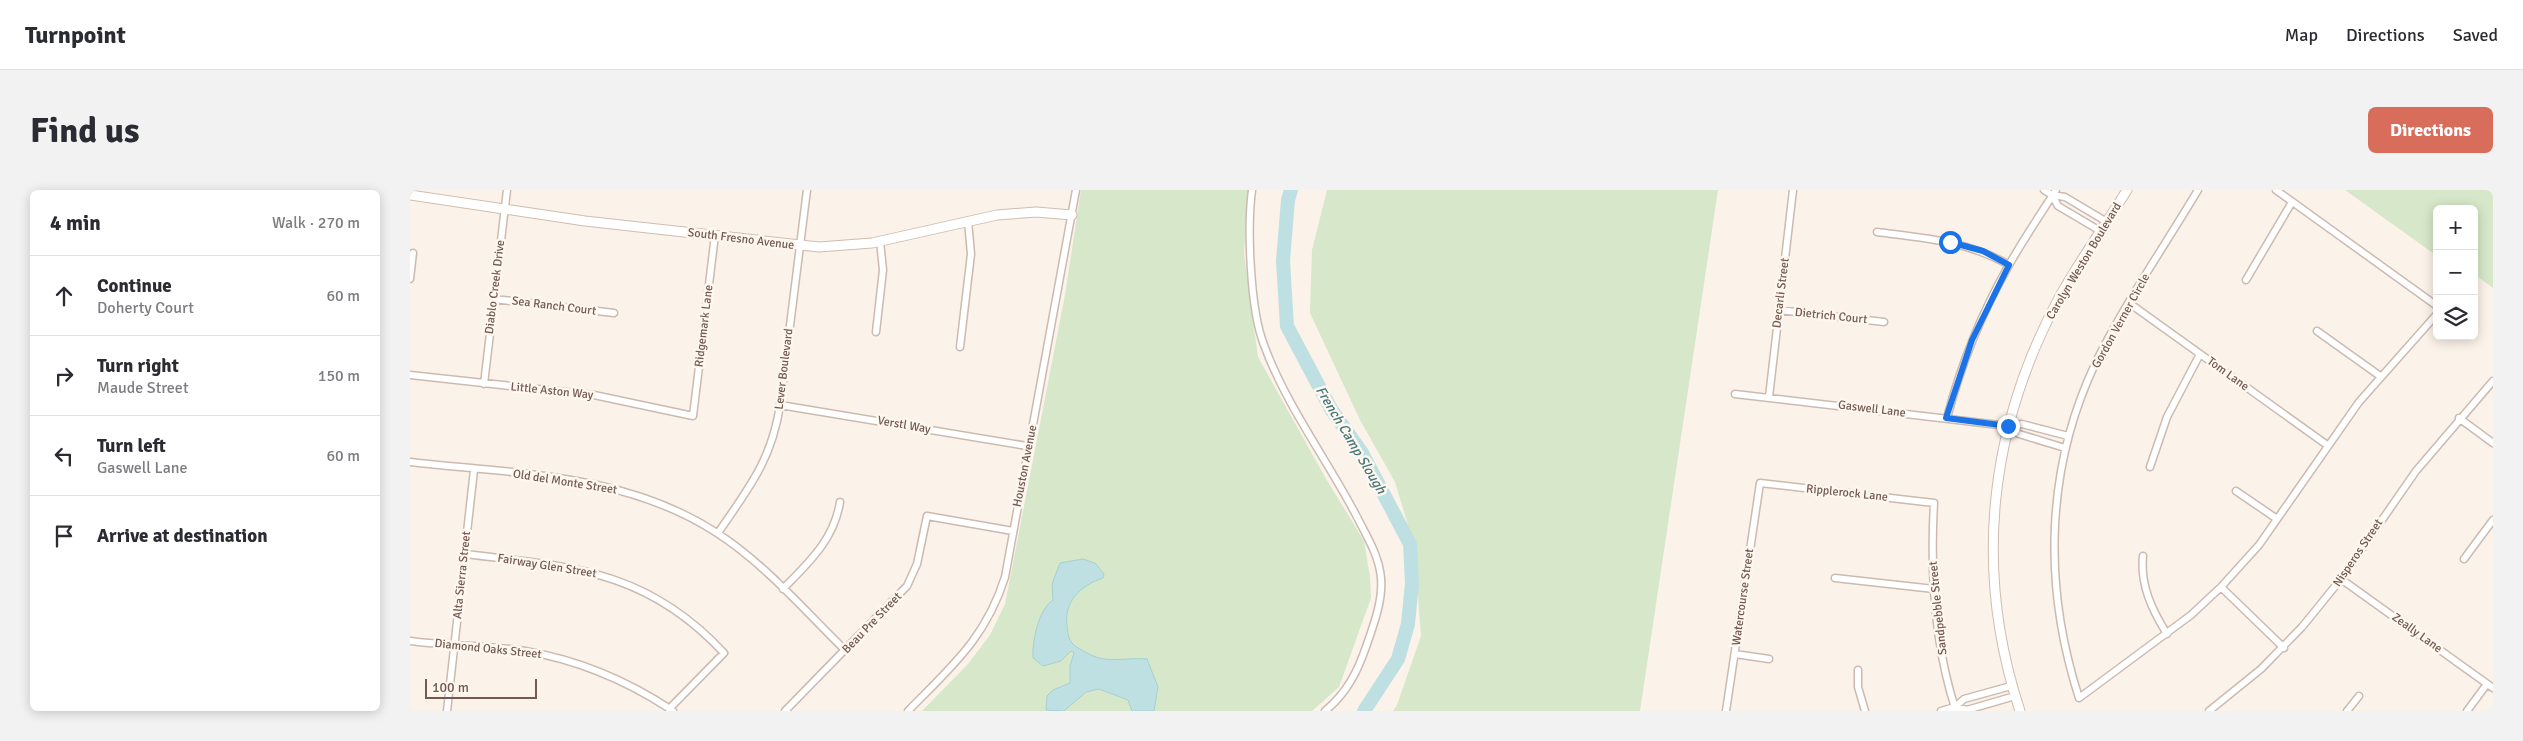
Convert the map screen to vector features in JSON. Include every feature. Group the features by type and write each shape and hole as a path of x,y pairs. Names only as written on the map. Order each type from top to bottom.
{"street":[{"name":"Diablo Creek Drive","path":"484,384 507,190"},
{"name":"Lever Boulevard","path":"718,534 762,468 774,437 780,405 806,190"},
{"name":"Houston Avenue","path":"908,711 962,656 984,627 1002,586 1076,190"},
{"path":"1252,190 1250,227 1252,275 1262,342 1284,389 1370,544 1381,579 1379,606 1362,660 1348,687 1325,711"},
{"name":"Decarli Street","path":"1769,397 1793,190"},
{"path":"2044,190 2065,197 2107,222"},
{"name":"Carolyn Weston Boulevard","path":"2020,711 2011,686 1996,615 1992,554 1998,476 2008,426 2034,349 2061,295 2127,190"},
{"name":"Gordon Verner Circle","path":"2198,190 2095,364 2068,436 2055,518 2054,570 2060,622 2080,698 2167,634 2221,587 2259,545 2327,445 2380,376 2433,318"},
{"path":"2276,190 2433,303"},
{"path":"2054,193 2058,206 2102,232"},
{"path":"1946,418 1972,340 2009,265 2054,193"},
{"name":"South Fresno Avenue","path":"410,195 505,207 585,221 800,246 837,247 880,241 968,221 1016,213 1072,215"},
{"path":"2246,280 2292,202"},
{"path":"960,347 971,254 968,221"},
{"path":"1877,232 1966,245 1983,251 2009,265"},
{"name":"Ridgemark Lane","path":"692,416 714,235"},
{"path":"876,332 883,270 880,241"},
{"path":"410,278 413,253"},
{"name":"Sea Ranch Court","path":"494,299 614,313"},
{"name":"Tom Lane","path":"2130,303 2327,445"},
{"name":"Dietrich Court","path":"1779,310 1884,322"},
{"path":"2317,331 2380,376"},
{"path":"2150,467 2167,417 2200,354"},
{"name":"Little Aston Way","path":"410,375 594,396 692,416"},
{"name":"Nisperos Street","path":"2209,711 2238,689 2284,648 2342,579 2394,500 2459,418 2493,380"},
{"name":"Gaswell Lane","path":"1735,394 2008,426 2022,424 2068,436"},
{"name":"Verstl Way","path":"780,405 1028,446"},
{"path":"2459,418 2493,443"},
{"name":"Gaswell Lane","path":"2008,426 2019,434 2066,448"},
{"name":"Old del Monte Street","path":"410,462 583,482 622,490 673,508 718,534 744,553 845,650"},
{"name":"Alta Sierra Street","path":"447,711 474,470"},
{"name":"Ripplerock Lane","path":"1760,483 1934,503"},
{"name":"Watercourse Street","path":"1726,711 1760,483"},
{"path":"2236,491 2277,519"},
{"path":"783,589 823,546 835,525 840,502"},
{"name":"Sandpebble Street","path":"1934,503 1934,590 1942,653 1955,709"},
{"name":"Beau Pre Street","path":"785,711 907,586 917,564 926,516 1013,531"},
{"path":"2464,558 2493,520"},
{"name":"Fairway Glen Street","path":"465,554 575,568 617,579 657,597 677,610 710,637 724,653 671,710"},
{"path":"2143,556 2142,571 2151,606 2167,634"},
{"path":"1835,578 1934,590"},
{"name":"Zeally Lane","path":"2342,579 2490,686"},
{"path":"2221,587 2284,648"},
{"name":"Diamond Oaks Street","path":"410,641 524,651 574,662 615,678 671,710"},
{"path":"1735,654 1769,659"},
{"path":"1858,670 1858,687 1865,711"},
{"path":"1955,709 1964,699 2011,686"},
{"path":"2467,711 2490,686"},
{"path":"1941,711 1967,710 2015,696"},
{"path":"2347,711 2359,696"}],"green space":[{"path":"1081,190 1248,190 1244,254 1258,357 1325,477 1364,541 1370,577 1371,598 1339,687 1312,711 922,711 968,664 990,635 1005,604 1065,295"},
{"path":"1327,190 1718,190 1640,711 1393,711 1397,705 1421,636 1414,545 1395,482 1360,420 1310,313 1312,250"},
{"path":"2345,190 2493,190 2493,288 2478,277 2478,205 2433,205 2433,253"}],"water":[{"path":"1083,559 1095,563 1104,574 1103,578 1087,585 1081,590 1071,602 1067,617 1068,636 1073,644 1080,649 1099,658 1147,659 1158,687 1154,711 1132,711 1128,700 1099,689 1086,692 1064,711 1046,710 1047,696 1053,690 1070,683 1070,666 1074,653 1071,651 1061,661 1043,666 1033,658 1037,627 1043,611 1053,600 1052,584 1060,563"}],"waterway":[{"name":"French Camp Slough","path":"1291,190 1288,200 1283,261 1287,326 1331,409 1362,453 1410,544 1412,583 1408,624 1398,659 1364,711"}],"route":[{"path":"1950,242 1983,251 2009,265 1985,310 1972,340 1946,418 2008,426"}]}
